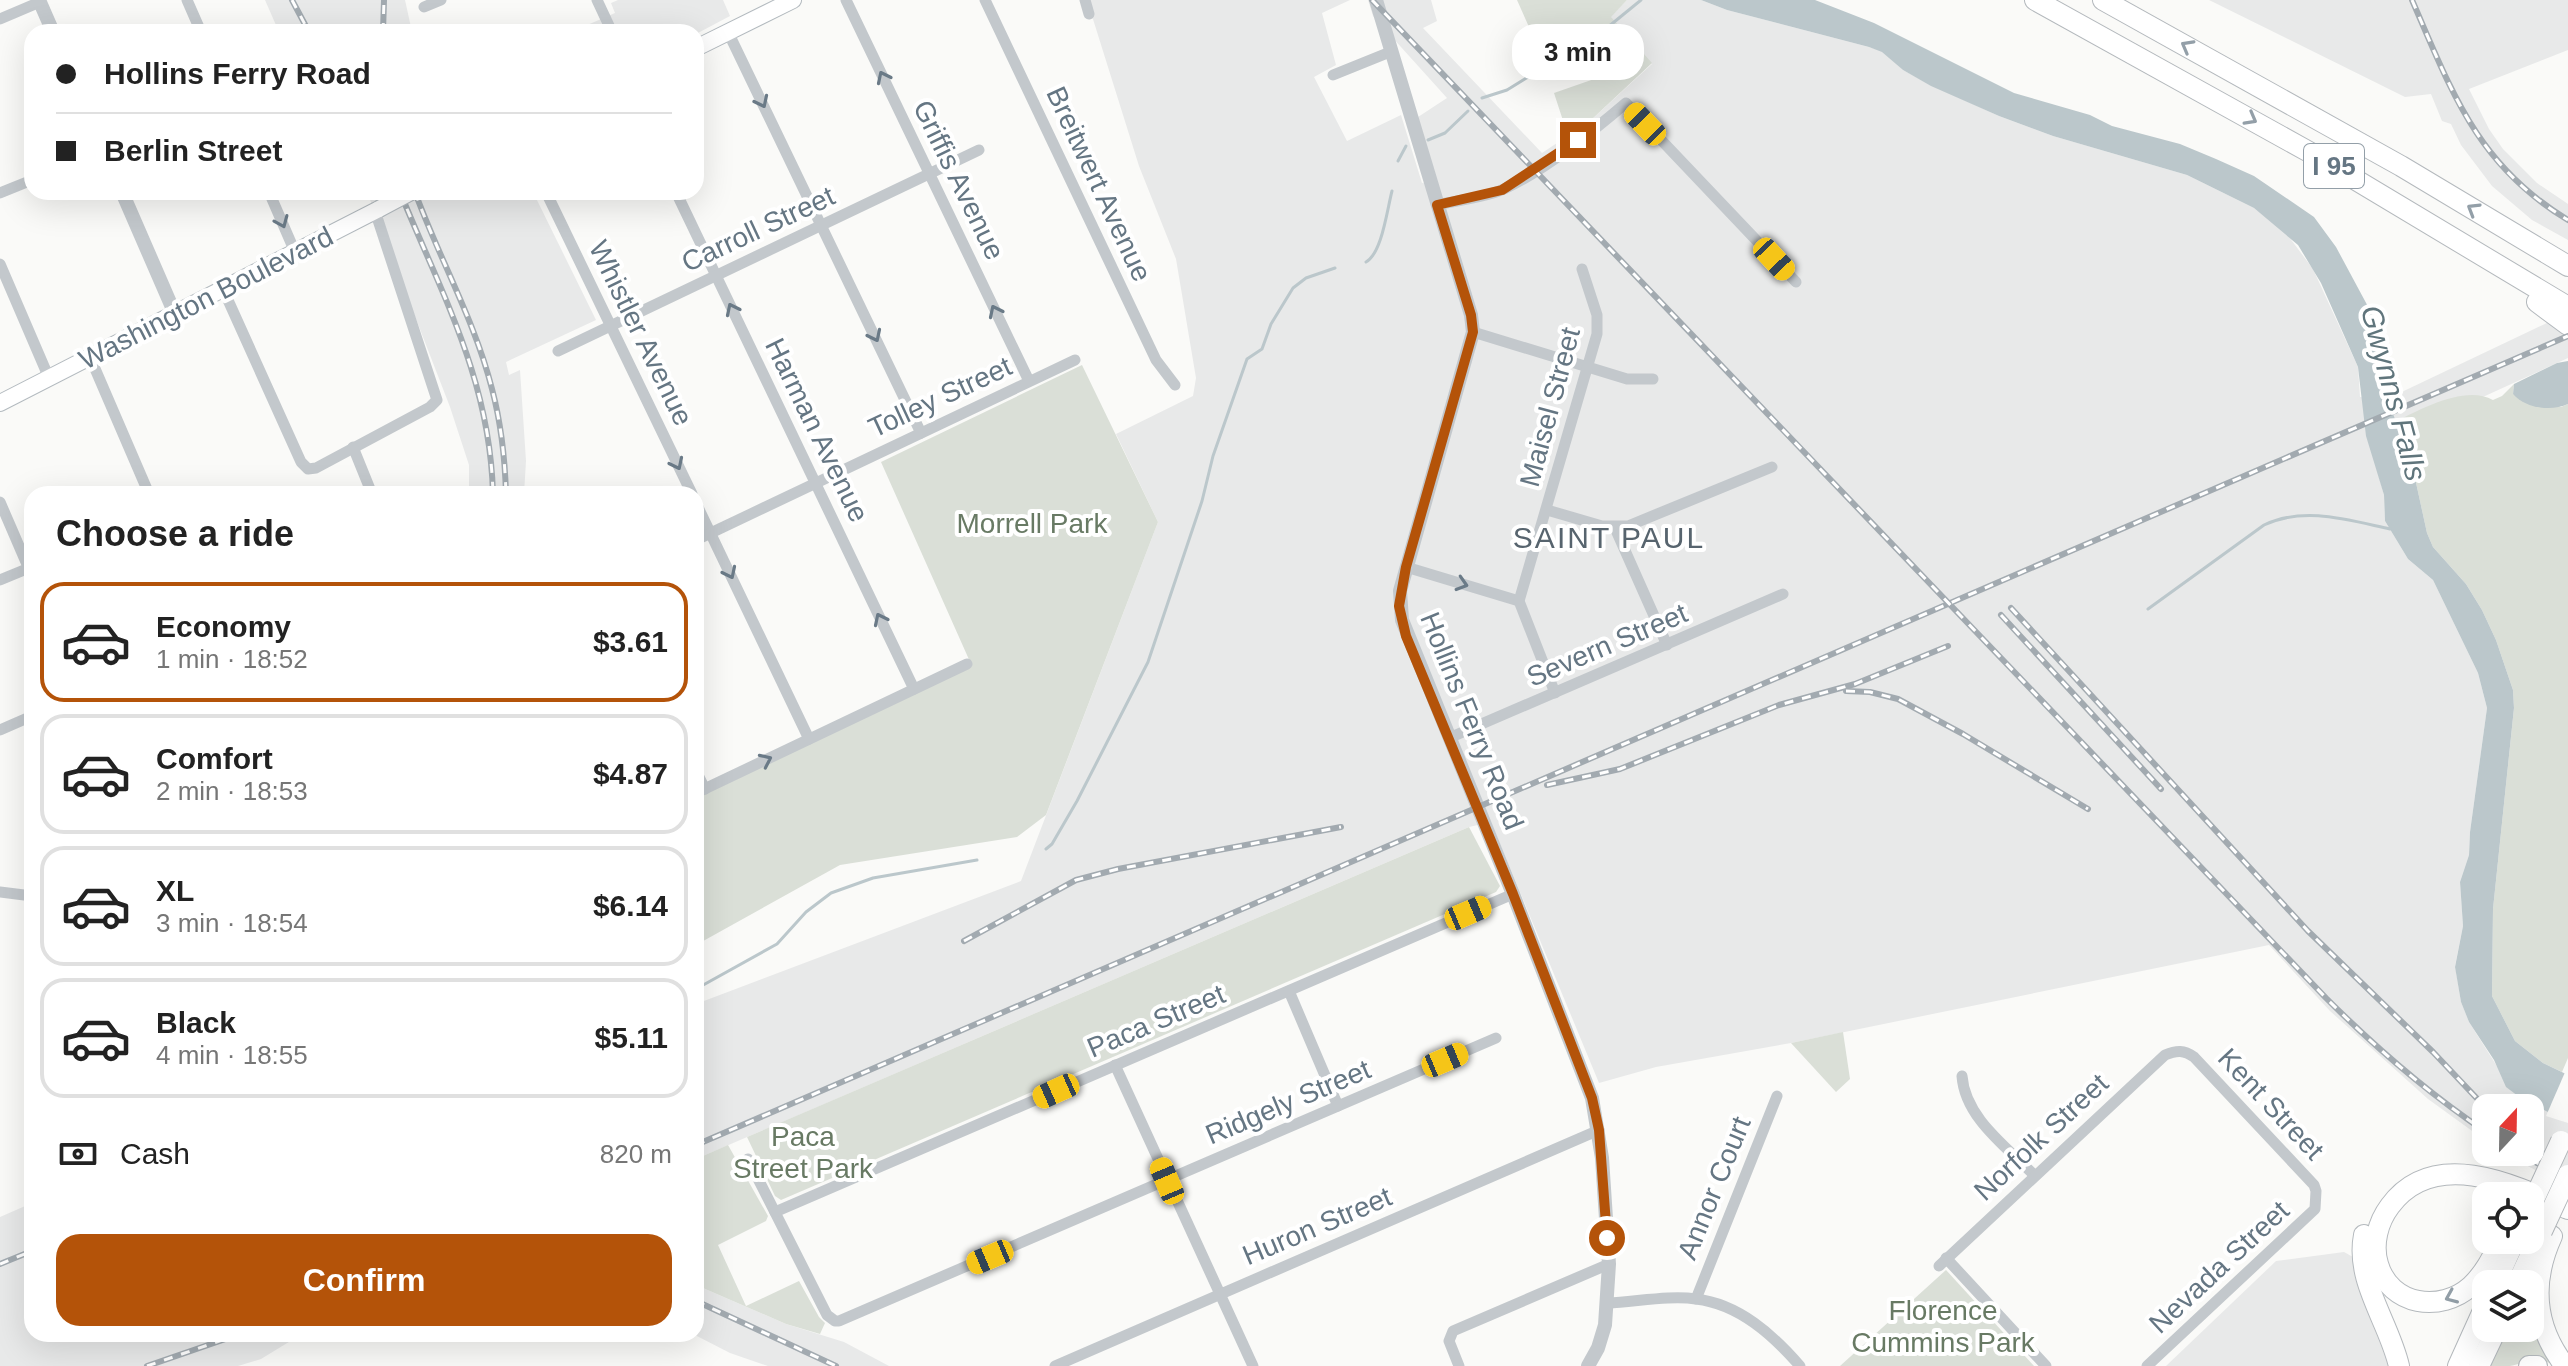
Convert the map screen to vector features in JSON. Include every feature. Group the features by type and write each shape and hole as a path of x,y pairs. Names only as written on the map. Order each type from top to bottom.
{"highway":[{"name":"I 95","path":"2035,0 2183,81 2483,254 2568,307"},
{"name":"I 95","path":"2103,0 2401,166 2568,264"},
{"path":"2483,254 2524,293 2568,325"},
{"path":"2534,1182 2564,1133"},
{"path":"2542,1182 2564,1133"},
{"path":"2399,1366 2365,1276 2362,1254 2370,1216 2378,1200 2393,1183 2418,1168 2455,1160 2505,1172 2568,1199"},
{"path":"2493,1254 2471,1286 2456,1296 2438,1302 2412,1300 2395,1291 2382,1275 2376,1255 2379,1225 2388,1208 2411,1186 2431,1176 2455,1174 2497,1182"},
{"path":"2565,1366 2545,1334 2537,1302 2547,1233 2568,1175"},
{"path":"2525,1270 2568,1192"},
{"path":"2544,1199 2568,1209"},
{"path":"2458,1366 2472,1335"},
{"path":"2479,1366 2490,1342"},
{"path":"2529,1366 2537,1366"}],"main road":[{"path":"704,44 775,4 793,0"},
{"name":"Washington Boulevard","path":"0,403 396,200"}],"street":[{"path":"187,0 198,24"},
{"path":"424,7 441,0"},
{"path":"597,0 608,24"},
{"name":"Griffis Avenue","path":"846,0 1029,381"},
{"name":"Breitwert Avenue","path":"985,0 1156,360 1175,385"},
{"path":"1085,0 1089,14"},
{"name":"Hollins Ferry Road","path":"1376,0 1471,315 1473,332 1400,591 1402,620 1579,1062 1599,1130 1609,1264 1608,1303 1602,1335 1588,1366"},
{"path":"0,19 39,1 49,24"},
{"path":"728,32 921,433"},
{"path":"1333,75 1390,52"},
{"path":"1437,205 1488,194 1515,183 1626,103 1796,282"},
{"name":"Carroll Street","path":"558,351 979,150"},
{"path":"0,193 24,183"},
{"path":"125,200 175,314"},
{"path":"272,200 295,252"},
{"name":"Whistler Avenue","path":"550,200 688,486"},
{"name":"Harman Avenue","path":"680,200 914,689"},
{"path":"223,289 301,462 308,469 316,468 430,407 437,400 377,210"},
{"path":"0,264 49,378"},
{"name":"Maisel Street","path":"1519,601 1598,326 1582,269"},
{"path":"1473,332 1627,379 1653,379"},
{"path":"90,357 146,486"},
{"name":"Tolley Street","path":"704,536 1075,360"},
{"path":"353,447 369,486"},
{"path":"1547,510 1615,528 1641,522 1772,467"},
{"path":"0,502 24,558"},
{"path":"704,520 809,739"},
{"path":"1615,528 1667,645"},
{"path":"1406,567 1519,601 1555,693"},
{"path":"0,580 24,574"},
{"name":"Severn Street","path":"1449,738 1783,594"},
{"path":"704,789 967,664"},
{"path":"0,730 24,720"},
{"path":"0,892 24,895"},
{"name":"Paca Street","path":"775,1212 1513,894"},
{"path":"1289,991 1338,1106"},
{"name":"Ridgely Street","path":"775,1212 827,1315 835,1321 846,1319 1496,1038"},
{"name":"Norfolk Street","path":"2046,1366 1943,1262 2165,1055 2179,1050"},
{"name":"Kent Street","path":"2179,1050 2194,1057 2314,1185 2316,1200"},
{"path":"1115,1065 1253,1366"},
{"path":"1962,1076 1968,1102 1976,1115 2034,1175"},
{"name":"Annor Court","path":"1696,1299 1777,1096"},
{"name":"Huron Street","path":"1055,1366 1599,1130"},
{"path":"748,1159 775,1212"},
{"name":"Nevada Street","path":"2147,1366 2312,1214 2316,1200"},
{"path":"1459,1366 1449,1341 1449,1336 1458,1329 1609,1264"},
{"path":"1608,1303 1696,1299 1720,1305 1758,1324 1800,1366"}],"shaded area":[{"path":"265,0 405,0 410,24 276,24"},
{"path":"618,0 723,0 730,16 704,30 704,24 590,24 615,13 611,3"},
{"path":"1087,0 1350,0 1322,13 1336,65 1314,77 1347,141 1401,115 1422,183 1437,180 1418,117 1447,98 1373,16 1368,0 1431,0 1437,21 1423,28 1542,153 1590,121 1652,64 1610,17 1627,0 1701,0 1727,10 1882,51 1903,70 1999,116 2053,136 2187,175 2254,208 2286,233 2313,269 2358,367 2360,397 2387,399 2568,313 2568,358 2371,448 2384,495 2385,521 2408,559 2433,580 2478,673 2487,708 2469,855 2460,882 2463,926 2455,966 2461,1002 2469,1022 2500,1071 2533,1094 2472,1094 2472,1131 2428,1099 2330,1011 2269,945 1791,1043 1656,1067 1599,1083 1491,822 1469,827 704,1156 704,1001 1021,881 1158,522 1116,434 1193,396 1196,378 1176,259 1139,166"},
{"name":"Gwynns Falls","path":"1701,0 1815,0 1874,23 2014,93 2090,115 2112,126 2180,144 2216,159 2254,176 2314,217 2336,247 2372,314 2381,347 2384,387 2415,478 2427,533 2433,547 2466,584 2482,610 2513,690 2514,708 2493,909 2492,996 2515,1041 2543,1063 2568,1075 2554,1115 2544,1110 2544,1094 2515,1094 2506,1087 2461,1002 2455,967 2463,926 2460,882 2469,855 2487,708 2478,673 2433,580 2408,559 2385,521 2384,495 2366,436 2358,367 2321,283 2298,245 2254,208 2187,175 2053,136 1999,116 1931,86 1903,70 1882,52 1869,47 1727,10"},
{"path":"2209,0 2568,0 2568,50 2469,89 2503,149 2537,183 2568,204 2568,240 2532,220 2492,186 2461,145 2451,124 2442,121 2431,94 2405,97"},
{"path":"370,200 537,200 596,320 506,362 509,375 520,370 526,461 524,486 469,486 469,465 450,407"},
{"path":"2568,361 2568,404 2554,408 2539,407 2524,403 2513,394 2514,384 2557,363"},
{"path":"2544,1102 2568,1119 2568,1187 2528,1166 2544,1166"},
{"path":"24,1206 24,1342 289,1342 261,1359 238,1366 0,1366 0,1217"},
{"path":"2344,1252 2353,1257 2391,1366 2166,1366 2276,1261"},
{"path":"704,1288 786,1324 844,1342 889,1366 768,1366 730,1353 704,1340"}],"green space":[{"path":"1517,0 1627,0 1611,17 1652,63 1590,121 1568,136 1554,93 1597,78 1584,40 1541,54"},
{"name":"Morrell Park","path":"1082,365 1158,522 1046,815 1017,837 840,865 704,941 704,793 971,664 881,462"},
{"path":"2514,384 2513,394 2561,407 2568,404 2568,1058 2562,1072 2543,1063 2515,1041 2492,996 2493,909 2514,708 2513,690 2482,610 2466,584 2433,547 2397,421 2458,397 2482,396 2493,400"},
{"name":"Paca Street Park","path":"1469,827 1500,886 1496,892 781,1200 775,1196 747,1137"},
{"path":"1843,1032 1850,1079 1836,1092 1791,1043"},
{"path":"728,1145 768,1216 766,1221 718,1245 746,1306 799,1281 825,1323 820,1334 786,1324 704,1288 704,1156"},
{"name":"Florence Cummins Park","path":"1946,1270 2034,1366 1840,1366"},
{"path":"2544,1309 2554,1366 2537,1359 2510,1366 2490,1366 2501,1342 2544,1342"}],"pier":[{"path":"2568,1071 2568,1123 2546,1116"}],"waterway":[{"path":"1482,98 1507,90 1608,27 1641,0"},
{"path":"1428,140 1445,133 1468,111"},
{"path":"1398,161 1406,146"},
{"path":"1366,262 1380,241 1392,191"},
{"path":"1046,849 1077,801 1148,662 1247,359 1262,349 1271,324 1293,288 1306,278 1335,268"},
{"path":"2148,609 2264,525 2279,519 2326,516 2390,529"},
{"path":"704,985 777,944 806,912 831,893 873,878 977,860"}],"railway":[{"path":"292,0 305,24"},
{"path":"383,24 384,0"},
{"path":"1372,0 2326,998 2403,1069 2472,1122"},
{"path":"2412,0 2455,96 2489,150 2537,199 2568,220"},
{"path":"403,200 447,302 473,375 490,452 492,486"},
{"path":"418,200 485,364 500,428 506,486"},
{"path":"704,1142 2568,336"},
{"path":"2011,608 2308,931 2473,1094"},
{"path":"2001,615 2161,789"},
{"path":"1547,785 1620,769 1779,705 1855,684 1948,646"},
{"path":"1846,691 1870,692 1898,699 2088,809"},
{"path":"964,941 1076,880 1118,869 1341,827"},
{"path":"2544,1154 2555,1161"},
{"path":"2543,1166 2568,1179"},
{"path":"0,1264 24,1254"},
{"path":"704,1305 836,1366"},
{"path":"147,1366 217,1342"}],"district":[{"name":"SAINT PAUL","path":"1609,537"}],"route":[{"path":"1578,140 1502,190 1437,205 1471,315 1473,332 1406,567 1399,606 1406,636 1513,894 1592,1098 1602,1158 1607,1238"}]}
